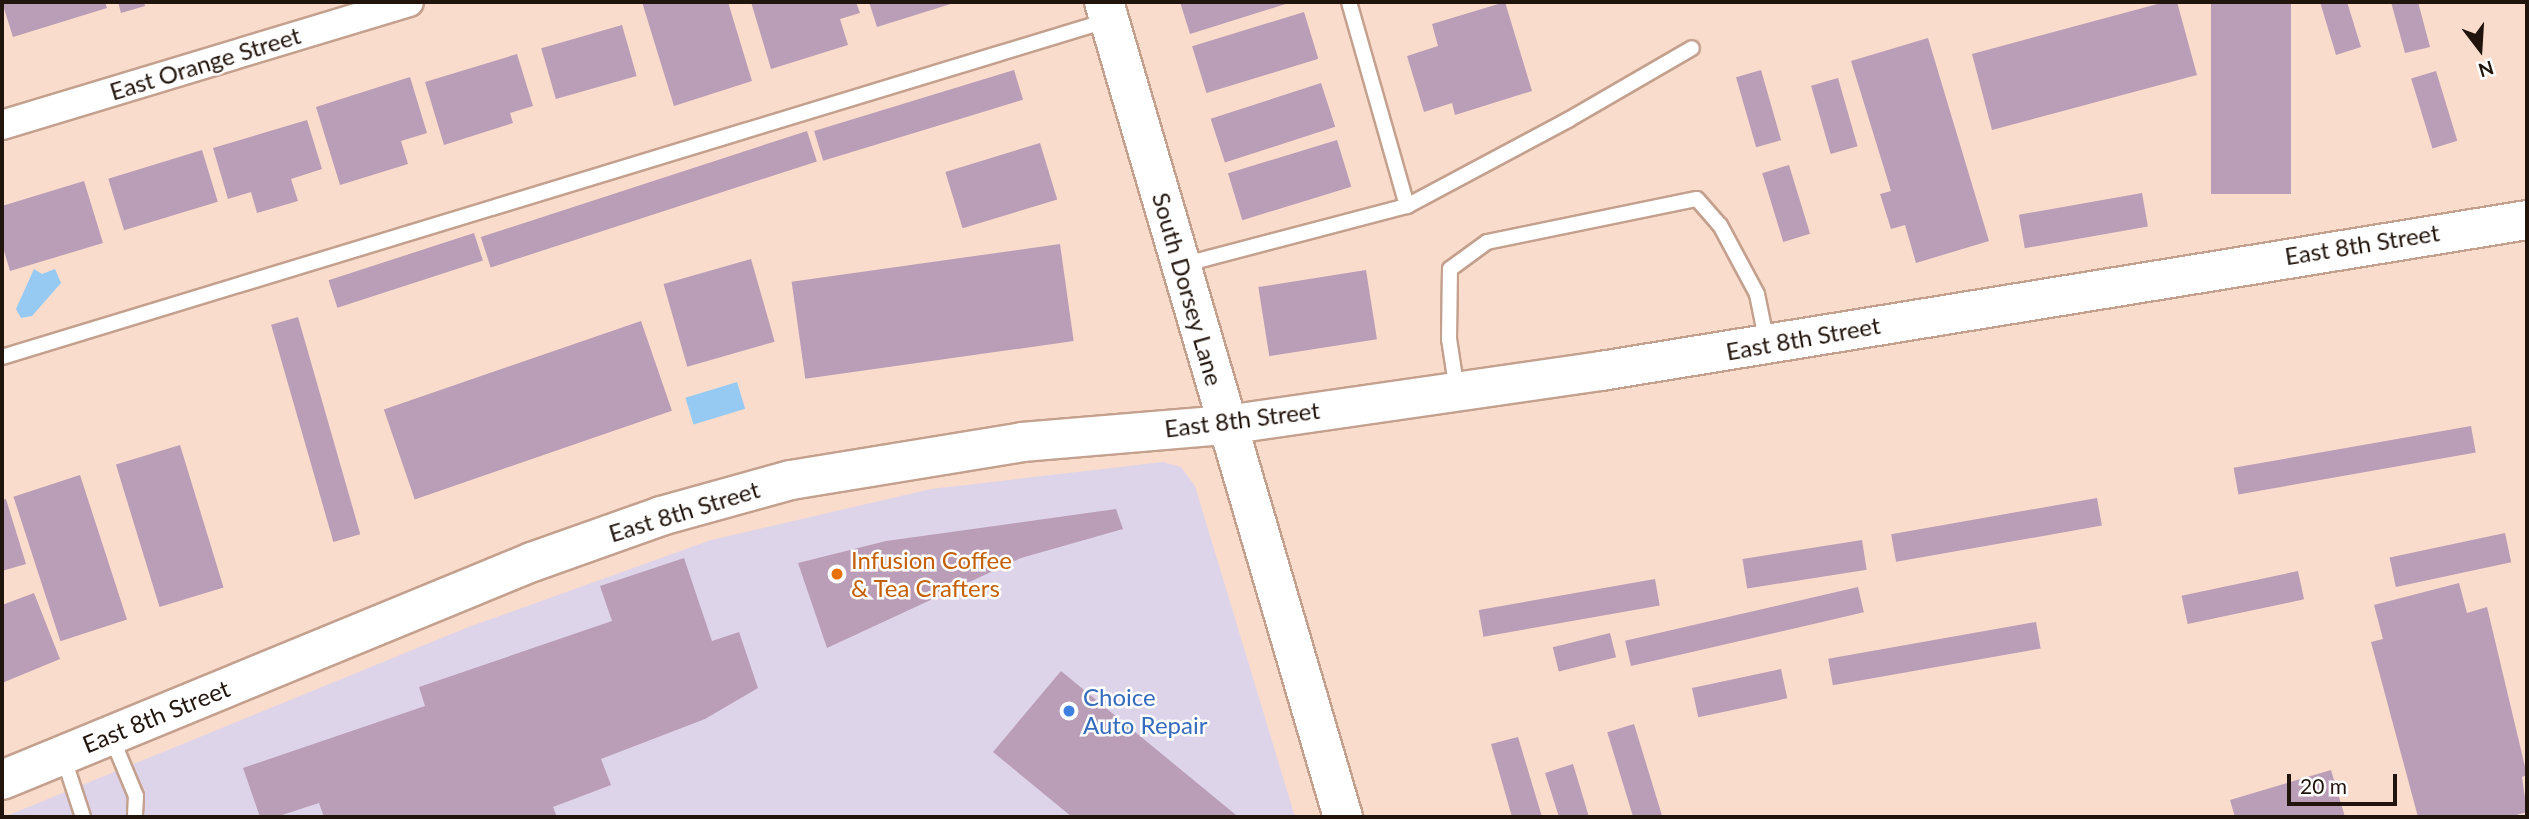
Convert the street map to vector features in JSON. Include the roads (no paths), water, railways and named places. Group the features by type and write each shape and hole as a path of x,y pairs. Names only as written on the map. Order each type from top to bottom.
{"street":[{"name":"East Orange Street","path":"2,125 409,2"},
{"name":"South Dorsey Lane","path":"1107,11 1226,425 1343,817"},
{"name":"East 8th Street","path":"2,780 532,562 717,500 874,463 1034,441 1226,425 1767,345 2527,220"}],"lane":[{"path":"1349,2 1407,206"},
{"path":"2,357 1107,11"},
{"path":"1181,265 1407,206 1569,120 1692,48"},
{"path":"1457,391 1449,340 1450,269 1487,242 1697,200 1720,225 1756,294 1767,345"},
{"path":"111,735 136,796 135,817"},
{"path":"63,754 83,817"}],"water":[{"path":"34,269 42,274 55,269 61,283 32,316 21,318 16,309"},
{"path":"737,382 745,409 694,425 685,398"}],"place":[{"name":"Infusion Coffee & Tea Crafters","path":"837,574"},
{"name":"Choice Auto Repair","path":"1069,711"}]}
